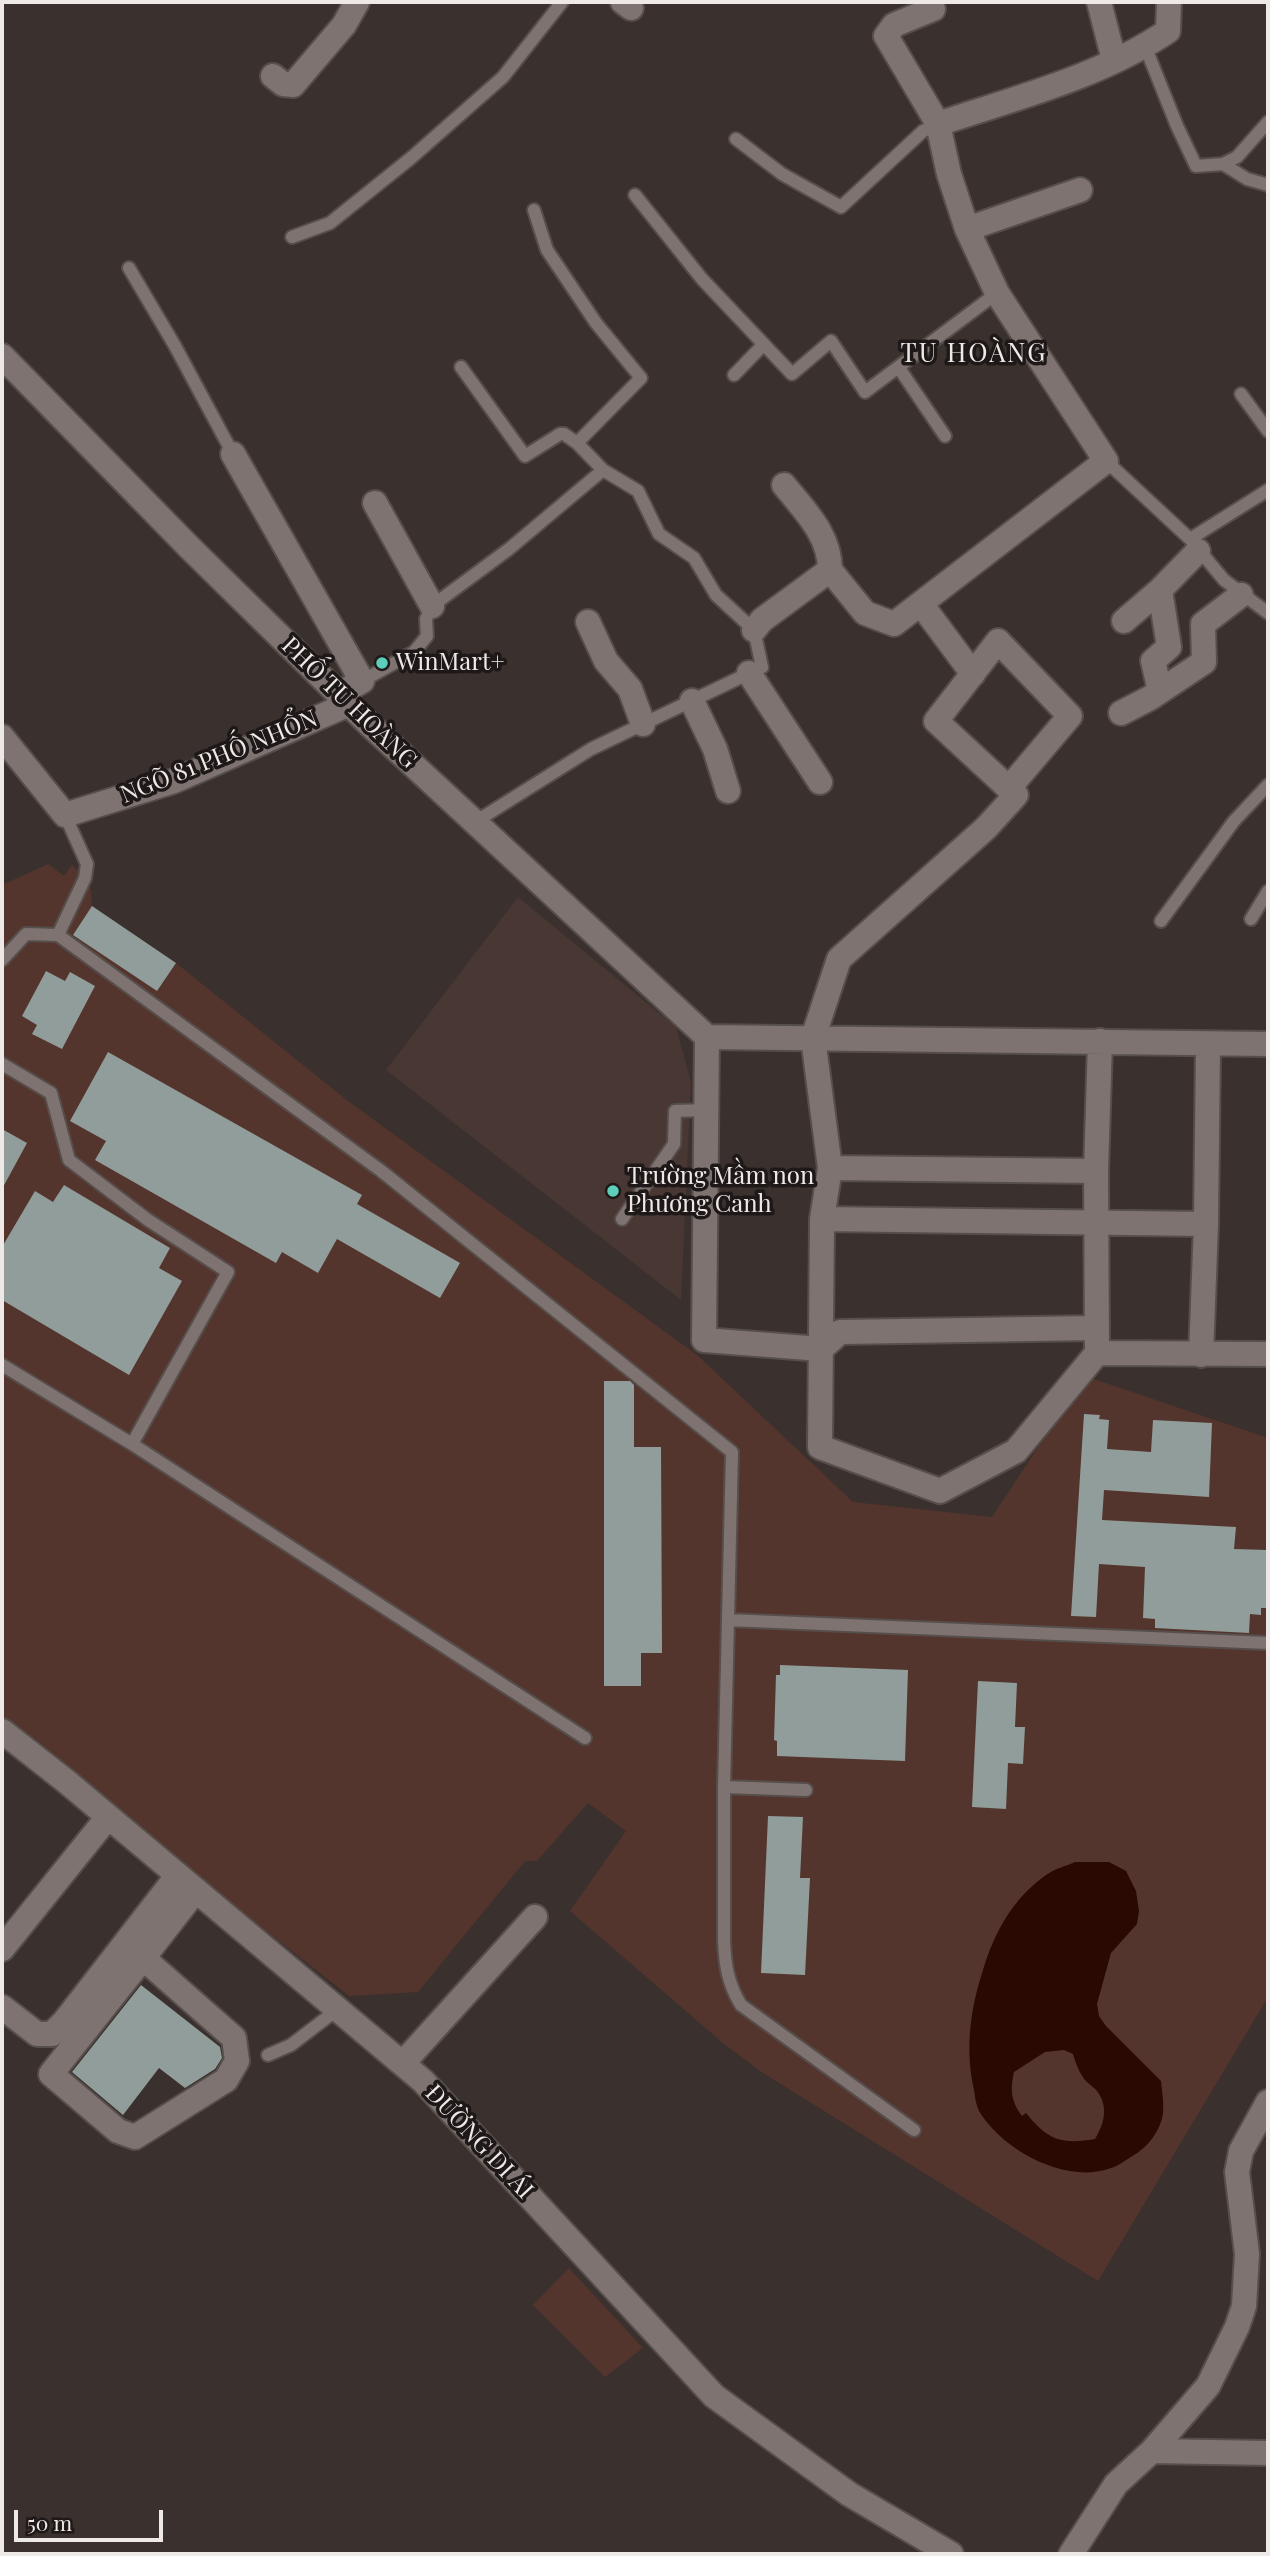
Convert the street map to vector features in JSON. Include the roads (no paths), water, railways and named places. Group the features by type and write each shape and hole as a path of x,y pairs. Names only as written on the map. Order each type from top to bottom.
{"street":[{"path":"273,76 283,84 293,85 344,25 357,2"},
{"path":"784,485 819,528 830,556 830,570 865,613 894,624 1106,461 996,293 967,229 949,174 938,124 886,36 894,25 933,9 929,2"},
{"path":"1098,2 1114,60"},
{"path":"938,124 1080,76 1146,46 1168,30 1169,2"},
{"path":"967,229 1080,190"},
{"name":"PHỐ TU HOÀNG","path":"2,356 344,699 707,1037"},
{"path":"233,454 362,681"},
{"path":"375,503 432,606"},
{"path":"1124,621 1160,590 1194,545"},
{"path":"754,630 762,620 830,570"},
{"path":"1160,590 1169,647 1153,661 1160,691"},
{"path":"1121,713 1204,662 1203,624 1241,595"},
{"path":"921,604 973,674"},
{"path":"588,622 606,661 629,688 643,724"},
{"path":"1009,788 1070,716 998,641 936,721 1016,795 986,828 839,959 813,1038 830,1168 822,1219 820,1447 940,1491 1016,1451 1097,1353 1096,1171 1100,1041"},
{"path":"749,674 820,782"},
{"name":"NGÕ 81 PHỐ NHỔN","path":"65,815 174,781 344,699 362,681"},
{"path":"692,701 715,749 728,791"},
{"path":"2,737 65,815"},
{"path":"1095,1328 840,1332 821,1349 704,1340 707,1037 1268,1044"},
{"path":"1201,1355 1208,1045"},
{"path":"830,1168 1096,1171"},
{"path":"822,1219 1206,1224"},
{"path":"1097,1353 1268,1354"},
{"name":"ĐƯỜNG DI ÁI","path":"2,1731 108,1816 423,2081 714,2396 849,2494 951,2554"},
{"path":"2,1949 108,1816"},
{"path":"143,1958 234,2038 237,2061 226,2080 135,2137 118,2131 51,2074 143,1958 187,1882"},
{"path":"2,2007 37,2034 52,2034 187,1882"},
{"path":"403,2063 535,1917"},
{"path":"1071,2554 1116,2484 1153,2451 1208,2386 1237,2327 1244,2305 1247,2254 1237,2172 1241,2151 1268,2102"},
{"path":"1153,2451 1268,2453"}],"lane":[{"path":"292,237 330,222 411,158 503,77 562,2"},
{"path":"1146,46 1177,126 1196,166 1223,164 1237,157 1268,122"},
{"path":"736,139 782,174 841,207 923,131 938,124"},
{"path":"1223,164 1247,179 1268,184"},
{"path":"635,195 702,279 792,374 831,341 865,392 996,293"},
{"path":"534,210 548,250 596,323 641,378 577,443"},
{"path":"129,268 233,454"},
{"path":"734,375 764,344"},
{"path":"461,367 525,456 560,434 577,443 603,470 638,491 659,534 694,558 716,595 754,630 762,667 591,749 475,822"},
{"path":"899,368 945,436"},
{"path":"1241,394 1268,431"},
{"path":"1106,461 1194,545 1224,580 1268,613"},
{"path":"362,681 414,652 427,636 426,619 432,606 509,549 603,470"},
{"path":"1194,545 1268,490"},
{"path":"1161,921 1234,821 1268,785"},
{"path":"58,935 85,878 87,864 65,815"},
{"path":"1251,919 1268,891"},
{"path":"2,960 26,934 58,935 380,1170 732,1452 724,1787 724,1941 730,1987 741,2005 915,2130"},
{"path":"2,1064 51,1093 69,1160 148,1220 229,1272 132,1444"},
{"path":"622,1219 674,1144 676,1111 706,1110"},
{"path":"2,1365 132,1444 585,1738"},
{"path":"728,1619 1268,1643"},
{"path":"724,1787 806,1790"},
{"path":"268,2054 291,2045 338,2010"}],"place":[{"name":"WinMart+","path":"382,663"},
{"name":"Trường Mầm non Phương Canh","path":"613,1191"}],"district":[{"name":"TU HOÀNG","path":"974,354"}]}
